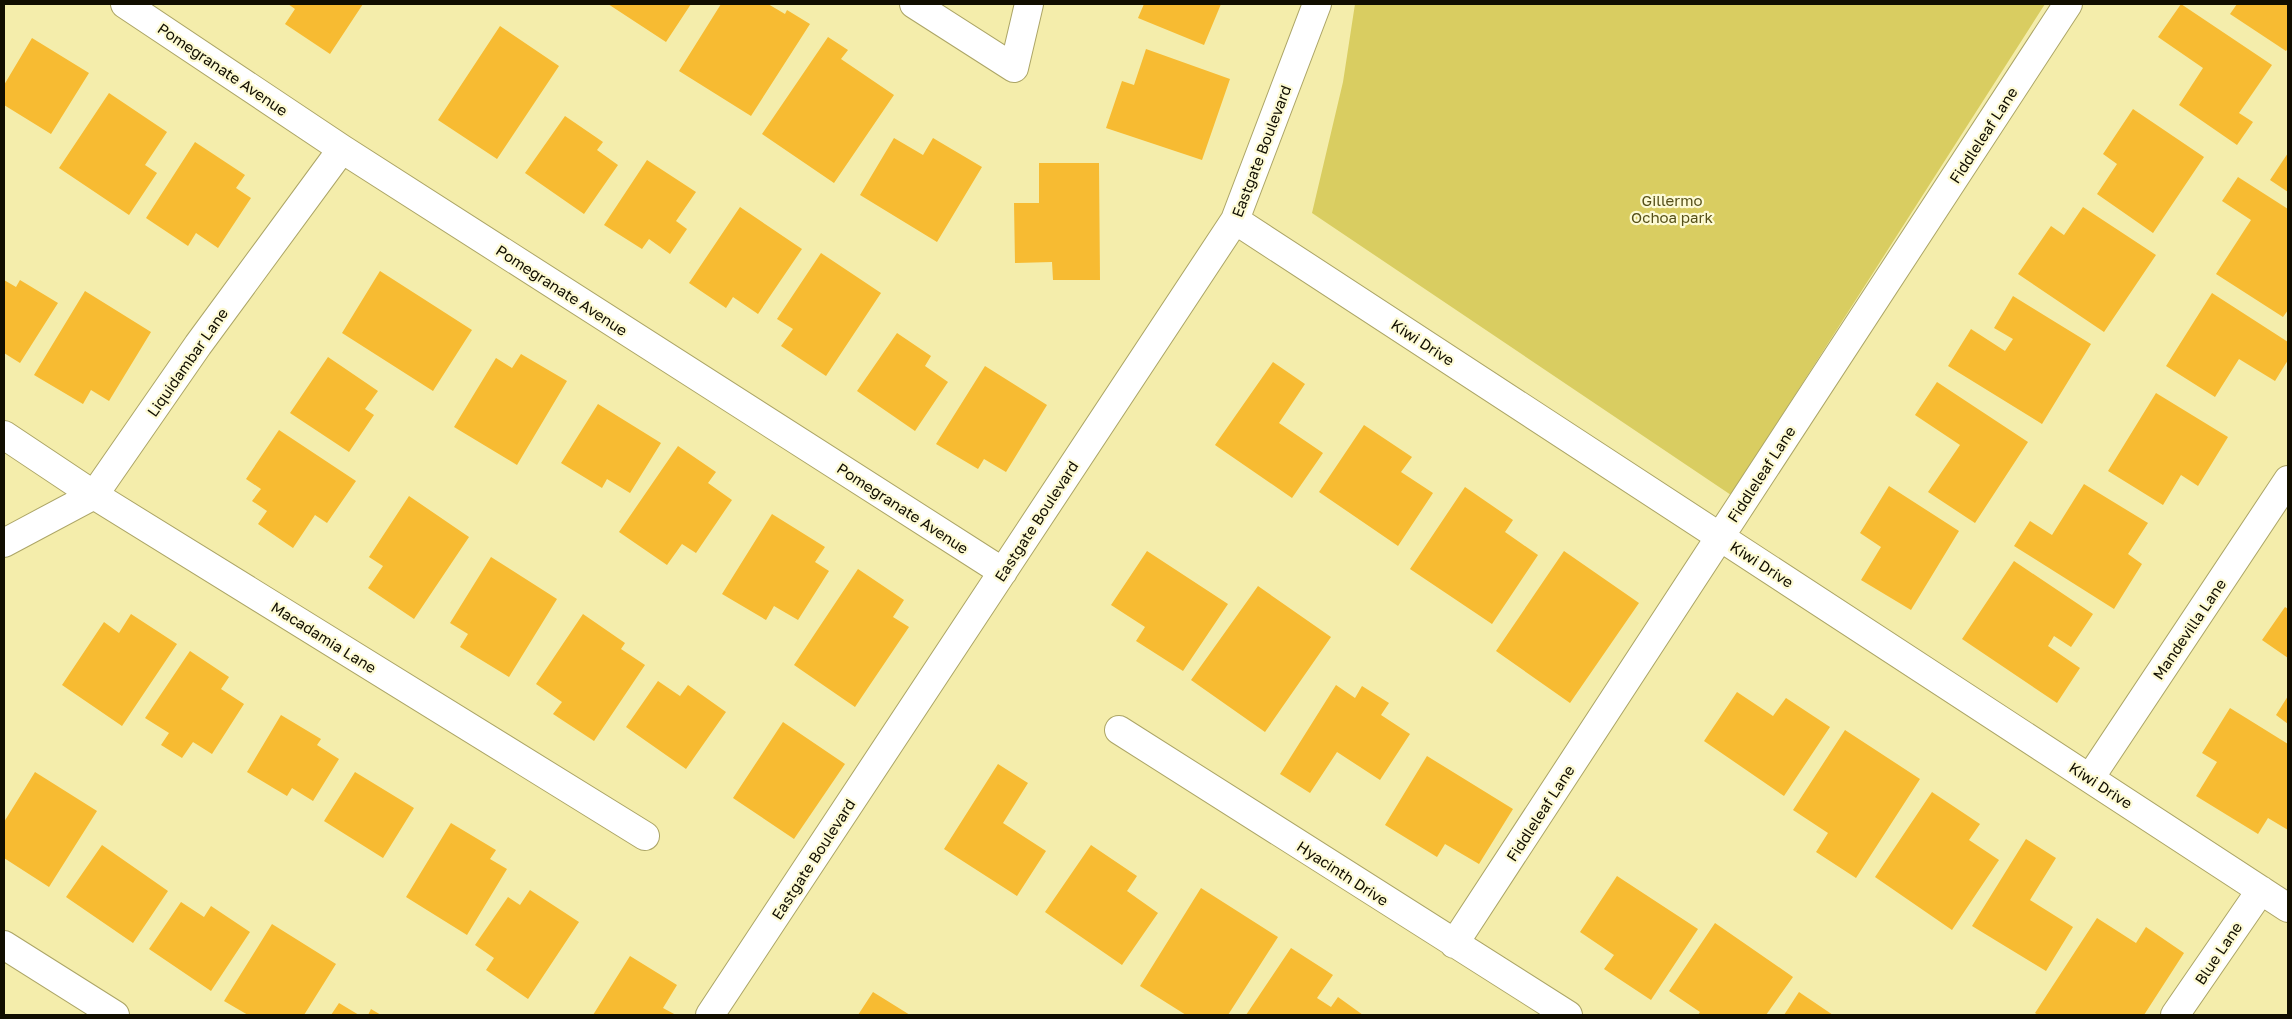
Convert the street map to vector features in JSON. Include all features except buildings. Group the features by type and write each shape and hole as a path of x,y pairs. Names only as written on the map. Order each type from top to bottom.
{"street":[{"name":"Pomegranate Avenue","path":"125,4 342,149 1002,572"},
{"path":"914,4 1014,68 1028,4"},
{"name":"Eastgate Boulevard","path":"710,1015 1235,220 1317,4"},
{"name":"Fiddleleaf Lane","path":"1454,944 2068,4"},
{"name":"Liquidambar Lane","path":"4,543 94,495 198,345 342,149"},
{"name":"Kiwi Drive","path":"1235,220 2288,908"},
{"name":"Macadamia Lane","path":"4,436 94,495 645,836"},
{"name":"Mandevilla Lane","path":"2090,778 2288,480"},
{"name":"Hyacinth Drive","path":"1118,730 1568,1015"},
{"name":"Blue Lane","path":"2175,1015 2261,890"},
{"path":"4,946 114,1015"}],"green space":[{"name":"Gillermo Ochoa park","path":"1355,4 2045,4 1731,495 1312,213 1343,82"}]}
